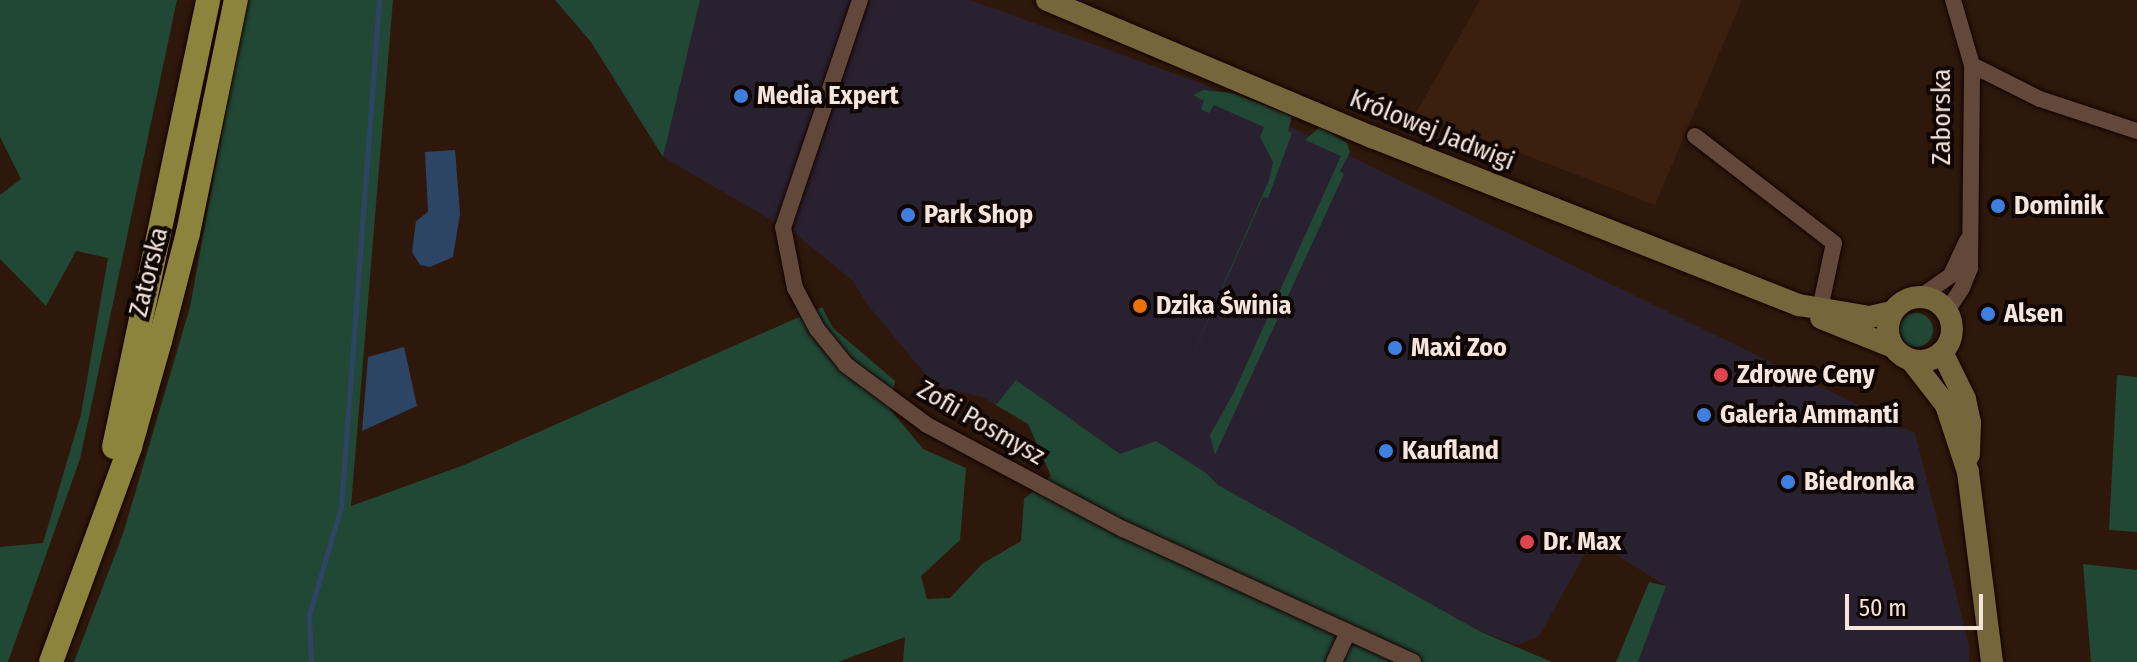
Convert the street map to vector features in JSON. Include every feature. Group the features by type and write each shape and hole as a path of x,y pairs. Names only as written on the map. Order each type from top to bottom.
{"main road":[{"name":"Zatorska","path":"91,551 208,0"},
{"name":"Zatorska","path":"51,662 130,447 160,341 188,233 236,0"}],"street":[{"name":"Zofii Posmysz","path":"860,0 783,227 795,288 817,329 846,365 927,425 1123,529 1413,662"},
{"name":"Królowej Jadwigi","path":"1047,0 1372,137 1810,307 1870,317 1892,312"},
{"name":"Zaborska","path":"1947,311 1970,268 1972,65 1953,0"},
{"path":"1972,65 2040,99 2137,131"},
{"path":"1695,136 1834,243 1810,307"},
{"name":"Zaborska","path":"1920,297 1951,275 1969,236"},
{"path":"1902,353 1928,360 1942,352 1952,332 1947,311 1940,303 1920,297 1904,301 1892,312 1888,330 1902,353 1946,405 1968,472"},
{"name":"Królowej Jadwigi","path":"1810,307 1824,320 1902,353"},
{"path":"1942,352 1965,399 1970,423 1968,472 1992,662"},
{"path":"1334,662 1348,632"}],"shaded area":[{"path":"700,0 970,0 1203,84 1915,433 1969,645 1969,662 1638,662 1666,586 1593,540 1539,636 1518,645 1481,632 1218,485 1120,454 1016,380 996,405 982,397 935,386 867,304 853,281 797,235 663,157"},
{"path":"1480,0 1742,0 1655,205 1416,113"}],"green space":[{"path":"0,0 177,0 80,459 8,662 0,662 0,547 43,543 81,414 108,258 76,251 46,306 0,259 0,195 21,179 0,137"},
{"path":"246,0 393,0 351,506 464,465 822,307 833,328 895,381 890,409 923,449 966,468 960,540 921,576 927,599 950,598 982,564 1021,541 1024,499 1051,476 1028,424 996,405 1016,380 1120,454 1156,441 1206,473 1218,485 1481,632 1552,662 903,662 905,637 838,662 74,662 123,534 190,307"},
{"path":"555,0 700,0 663,157 591,42"},
{"path":"1203,90 1232,93 1292,116 1288,131 1292,133 1268,198 1263,197 1185,373 1269,180 1273,162 1260,137 1264,127 1214,105 1209,113 1201,109 1204,101 1193,95"},
{"path":"1320,127 1347,143 1350,152 1340,171 1344,174 1215,455 1210,435 1234,392 1341,156 1305,140"},
{"path":"1916,313 1928,318 1933,330 1928,342 1916,347 1904,342 1899,330 1904,318"},
{"path":"2117,375 2137,377 2137,532 2109,530"},
{"path":"2083,564 2137,570 2137,662 2091,662"},
{"path":"1649,582 1666,586 1638,662 1616,662"}],"water":[{"path":"455,150 460,214 453,257 430,267 420,265 412,252 416,221 428,212 425,152"},
{"path":"404,347 417,406 362,431 368,357"}],"waterway":[{"path":"311,662 309,615 341,507 379,0"}],"place":[{"name":"Media Expert","path":"741,96"},
{"name":"Dominik","path":"1998,206"},
{"name":"Park Shop","path":"908,215"},
{"name":"Dzika Świnia","path":"1140,306"},
{"name":"Alsen","path":"1988,314"},
{"name":"Maxi Zoo","path":"1395,348"},
{"name":"Zdrowe Ceny","path":"1721,375"},
{"name":"Galeria Ammanti","path":"1704,415"},
{"name":"Kaufland","path":"1386,451"},
{"name":"Biedronka","path":"1788,482"},
{"name":"Dr. Max","path":"1527,542"}]}
